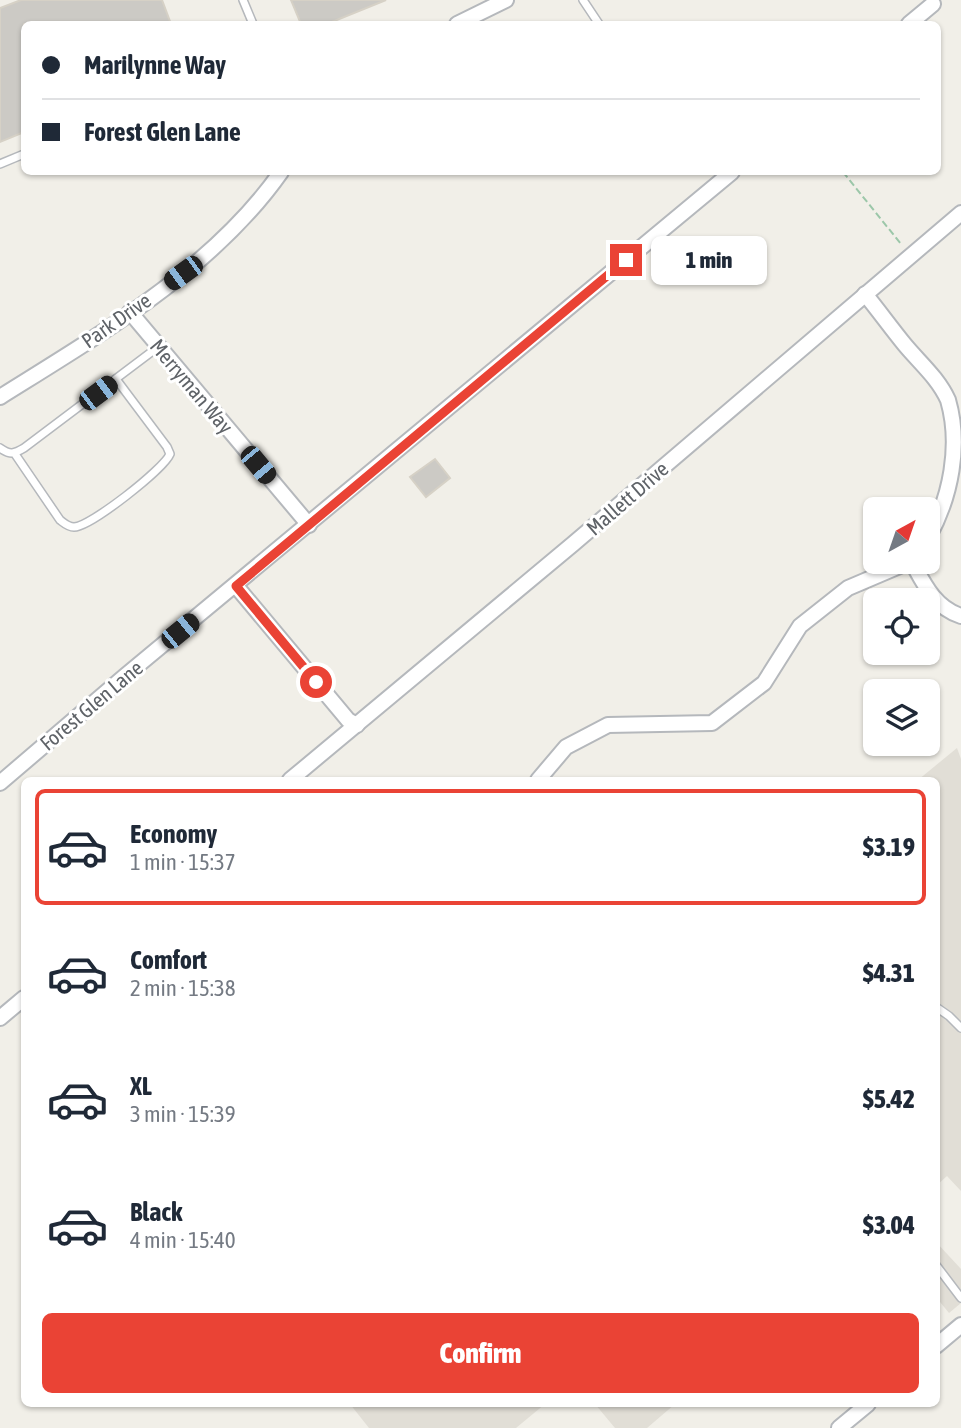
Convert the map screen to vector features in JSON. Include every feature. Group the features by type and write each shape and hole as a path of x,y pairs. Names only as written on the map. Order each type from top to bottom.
{"street":[{"path":"463,21 506,0"},
{"path":"913,21 933,4"},
{"name":"Park Drive","path":"0,397 130,312 183,273 237,226 262,199 279,175"},
{"name":"Forest Glen Lane","path":"0,783 114,685 728,175"},
{"name":"Mallett Drive","path":"294,777 961,213"},
{"path":"865,294 949,400 955,422 958,474 940,513"},
{"name":"Merryman Way","path":"130,312 309,525"},
{"path":"541,777 566,747 608,725 712,723 764,683 800,626 848,588 882,574"},
{"path":"918,574 926,589 951,613 961,617"},
{"path":"236,586 348,720 358,725"},
{"path":"0,1018 21,1000"},
{"path":"940,1343 961,1325"},
{"path":"839,1428 864,1407"}],"lane":[{"path":"243,0 252,21"},
{"path":"583,0 597,21"},
{"path":"0,164 21,155"},
{"path":"116,379 170,454 159,469 88,523 76,528 67,526 5,453 116,379 158,347"},
{"path":"940,1010 961,1028"},
{"path":"940,1270 961,1298"}],"path":[{"path":"845,175 905,249"}],"shaded area":[{"path":"957,748 961,759 961,1191 947,1176 940,1182 940,777 922,777"},
{"path":"940,1246 961,1269 961,1303 949,1313 940,1302"},
{"path":"352,1407 541,1407 516,1428 369,1428"},
{"path":"598,1407 672,1407 647,1428 615,1428"}],"building":[{"path":"21,0 162,0 170,21 21,21 21,133 0,142 0,8"},
{"path":"291,0 386,0 334,21 300,21"},
{"path":"435,459 450,478 426,497 410,477"}],"route":[{"path":"316,682 236,586 626,260"}]}
